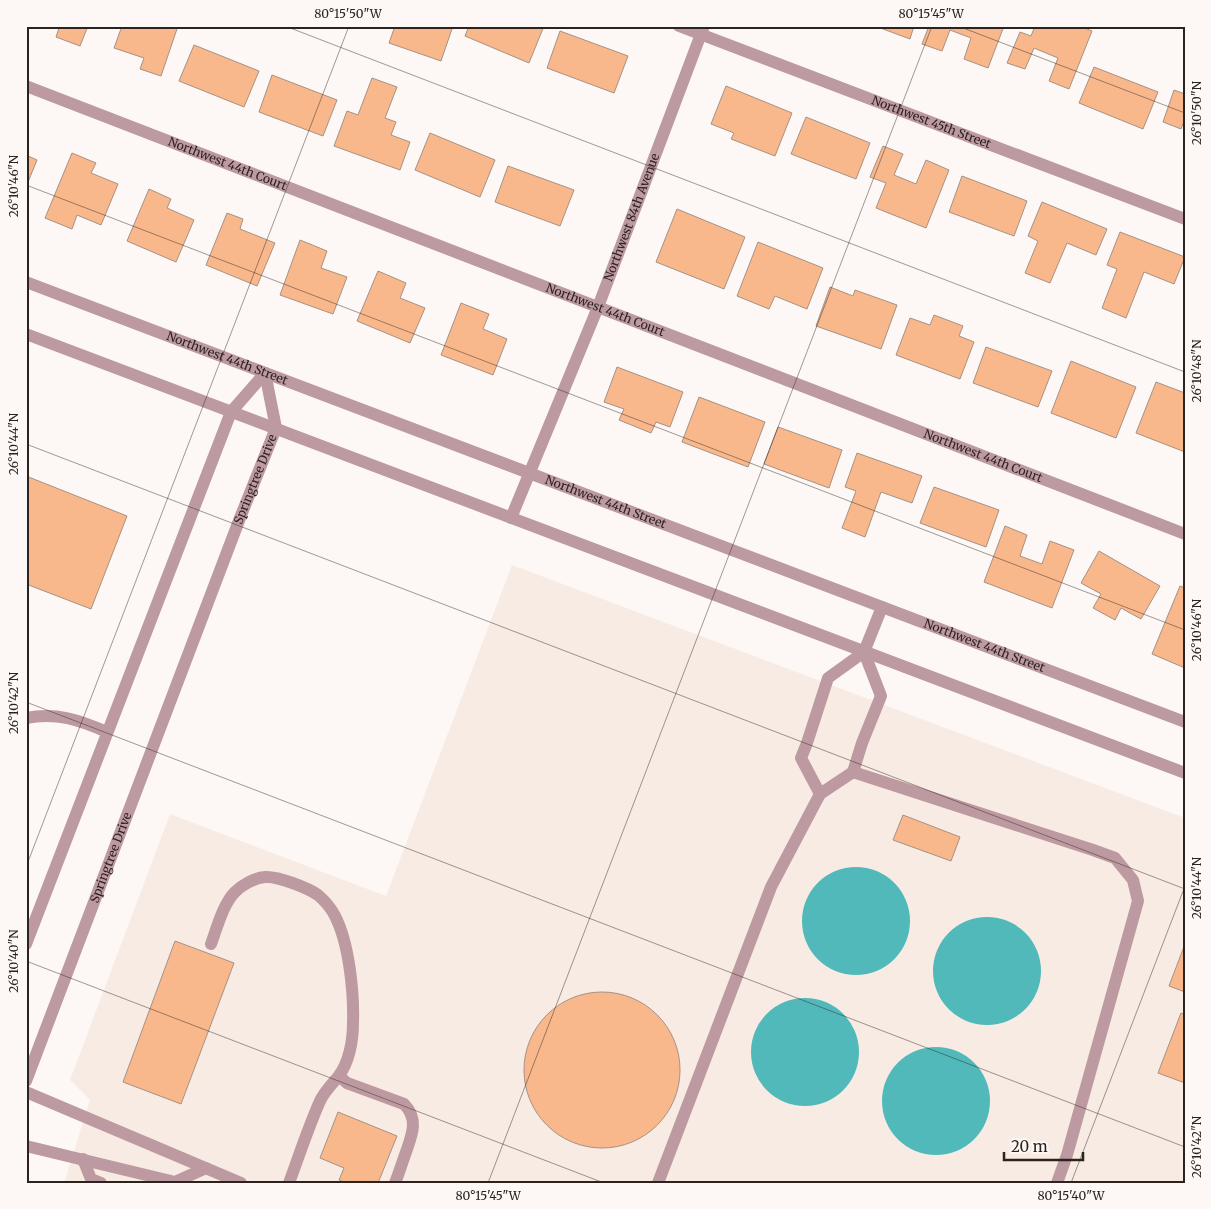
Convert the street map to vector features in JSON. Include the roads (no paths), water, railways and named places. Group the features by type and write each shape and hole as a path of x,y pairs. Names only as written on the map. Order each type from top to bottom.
{"street":[{"name":"Northwest 45th Street","path":"679,26 702,30 1185,219"},
{"name":"Northwest 84th Avenue","path":"511,518 598,306 702,30"},
{"name":"Northwest 44th Court","path":"26,86 1185,534"},
{"name":"Northwest 44th Street","path":"26,282 1185,722"},
{"path":"26,334 1185,773"},
{"path":"26,944 231,412 265,373"},
{"name":"Springtree Drive","path":"26,1081 276,428 265,373"},
{"path":"820,794 800,758 828,678 864,652 882,607"},
{"path":"658,1183 771,887 820,794 853,772 862,743 881,696 864,652"},
{"path":"26,718 55,715 81,721 107,732"},
{"path":"853,772 1116,858 1133,880 1138,901 1067,1156 1057,1183"},
{"path":"211,944 228,902 234,893 246,884 264,877 275,878 312,891 319,896 329,906 342,935 352,987 353,1025 351,1048 339,1076 329,1087 320,1102 289,1183"},
{"path":"339,1076 347,1082 404,1104 412,1115 413,1133 395,1183"},
{"path":"26,1092 241,1183"},
{"path":"26,1146 84,1160 143,1179 175,1182 206,1168"},
{"path":"84,1160 91,1179 101,1183"}],"water":[{"path":"856,867 877,871 894,883 906,900 910,921 906,942 894,959 877,971 856,975 835,971 818,959 806,942 802,921 806,900 818,883 835,871"},
{"path":"987,917 1008,921 1025,933 1037,950 1041,971 1037,992 1025,1009 1008,1021 987,1025 966,1021 949,1009 937,992 933,971 937,950 949,933 966,921"},
{"path":"805,998 826,1002 843,1014 855,1031 859,1052 855,1073 843,1090 826,1102 805,1106 784,1102 767,1090 755,1073 751,1052 755,1031 767,1014 784,1002"},
{"path":"936,1047 957,1051 974,1063 986,1080 990,1101 986,1122 974,1139 957,1151 936,1155 915,1151 898,1139 886,1122 882,1101 886,1080 898,1063 915,1051"}]}
